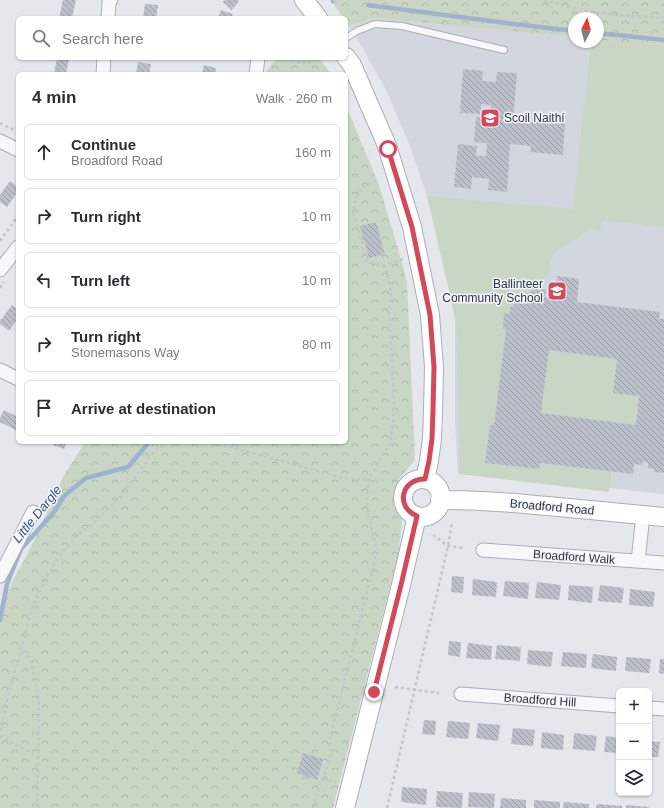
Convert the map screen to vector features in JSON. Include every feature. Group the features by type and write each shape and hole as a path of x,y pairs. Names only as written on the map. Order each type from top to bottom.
{"street":[{"path":"108,16 109,2 111,0"},
{"path":"306,1 317,16"},
{"path":"103,72 104,60"},
{"path":"256,72 258,60"},
{"path":"348,60 352,65 385,140 412,227 430,315 434,367 433,417 432,439 425,479"},
{"path":"0,141 16,149"},
{"path":"0,270 16,250"},
{"path":"0,370 16,378"},
{"path":"425,479 435,484 440,494 440,500 439,506 435,511 424,517 412,514 407,510 404,505 403,494 405,488 414,480 425,479"},
{"name":"Broadford Road","path":"440,500 479,500 664,517"},
{"path":"0,576 33,512"},
{"path":"638,561 643,515"},
{"path":"344,808 401,585 417,516"},
{"name":"Broadford Walk","path":"483,550 664,563"},
{"name":"Broadford Hill","path":"461,694 616,706"},
{"path":"652,708 664,709"}],"lane":[{"path":"348,37 357,31 375,24 402,26 504,50"}],"path":[{"path":"544,0 593,12 664,18"},
{"path":"289,60 299,62 309,62 314,60"},
{"path":"0,123 16,131"},
{"path":"379,179 365,185 359,192 355,202 354,214 366,259 370,262 383,266 404,258"},
{"path":"0,241 16,219"},
{"path":"313,808 321,780 323,779 330,758 330,738 375,556 373,533 368,515 368,480 390,443 393,426 392,361 389,312 391,294 389,280 383,266"},
{"path":"0,731 33,606 46,577 56,561 77,535 90,526 122,494 152,454 164,444"},
{"path":"219,444 343,478 383,481"},
{"path":"387,808 448,546 452,523"},
{"path":"433,535 448,546 463,548"},
{"path":"21,650 31,662 39,702 37,802 39,808"},
{"path":"395,687 440,694"},
{"path":"0,736 38,757"},
{"path":"323,779 342,783"}],"shaded area":[{"name":"Ballinteer Community School","path":"373,18 568,36 568,48 604,48 604,41 664,46 664,494 458,474 455,421 455,320 439,240 427,196 410,146 386,90 350,26"}],"green space":[{"path":"330,0 664,0 664,46 604,41 604,12 568,12 568,36 373,18 350,26 348,24 348,16 342,16"},
{"path":"604,41 664,46 664,227 601,220 600,231 591,229 552,254 549,274 535,288 510,308 509,314 504,314 503,328 506,329 494,425 490,425 485,463 539,469 540,463 611,472 609,492 460,474 456,321 427,196 573,209 590,48 604,48"},
{"path":"275,60 320,60 330,72 266,72"},
{"path":"348,111 378,182 407,282 415,460 399,479 393,496 402,521 398,556 333,808 0,808 0,605 31,547 63,477 84,444 348,444"},
{"path":"549,350 617,359 613,393 639,396 636,425 541,413"}],"building":[{"path":"63,0 76,0 72,16 59,16"},
{"path":"224,0 239,1 232,10 223,2"},
{"path":"145,4 158,5 156,16 143,16"},
{"path":"221,10 233,14 232,16 219,16"},
{"path":"57,60 69,60 66,72 54,72"},
{"path":"138,62 151,64 149,72 136,72"},
{"path":"204,65 216,68 215,72 202,72"},
{"path":"463,69 483,71 482,81 496,82 497,72 517,73 513,121 533,122 533,117 565,120 563,155 530,152 531,146 510,144 507,192 488,190 489,179 472,177 471,189 454,187 458,144 477,146 476,156 486,156 487,143 474,142 476,117 490,119 491,105 481,104 480,114 460,113"},
{"path":"10,181 16,186 16,194 7,207 0,202 0,195"},
{"path":"376,222 385,254 369,258 360,226"},
{"path":"557,276 579,279 577,302 660,312 659,319 664,319 664,473 654,472 654,469 648,468 648,462 643,461 642,465 634,464 633,474 540,463 539,469 485,463 490,425 494,425 506,329 503,329 504,313 509,314 510,308 535,288 546,289 545,297 555,298","holes":["549,350 617,359 613,393 639,396 636,425 541,413"]},
{"path":"12,305 16,308 16,321 9,331 0,324 0,321"},
{"path":"4,410 16,416 16,430 0,422 0,418"},
{"path":"54,444 66,444 64,449 53,445"},
{"path":"452,576 464,577 463,593 451,592"},
{"path":"473,579 497,582 496,597 472,595"},
{"path":"505,581 529,583 528,599 503,596"},
{"path":"537,582 561,585 559,600 535,598"},
{"path":"569,585 593,587 592,603 568,600"},
{"path":"600,585 624,588 622,603 598,601"},
{"path":"630,589 655,592 653,607 629,605"},
{"path":"449,641 461,642 460,657 448,655"},
{"path":"468,643 492,646 491,660 466,658"},
{"path":"497,645 521,647 520,661 495,659"},
{"path":"528,650 553,652 551,667 527,664"},
{"path":"563,652 587,654 586,668 561,666"},
{"path":"593,654 617,657 616,671 591,668"},
{"path":"626,657 651,659 649,673 625,671"},
{"path":"660,659 664,659 664,674 659,673"},
{"path":"424,720 436,721 435,735 422,734"},
{"path":"448,721 470,723 468,739 446,737"},
{"path":"478,723 500,725 498,741 476,738"},
{"path":"513,728 535,730 533,746 511,744"},
{"path":"542,732 564,735 563,750 541,748"},
{"path":"574,733 597,736 595,751 573,749"},
{"path":"606,736 616,738 616,753 604,752"},
{"path":"652,741 660,742 658,757 652,757"},
{"path":"303,753 323,759 317,780 297,773"},
{"path":"402,787 427,789 426,805 401,802"},
{"path":"437,791 463,793 462,808 436,807"},
{"path":"469,792 495,794 494,808 468,807"},
{"path":"501,798 526,800 526,808 500,808"},
{"path":"534,800 560,802 560,808 534,808"},
{"path":"564,802 589,804 589,808 563,808"},
{"path":"597,804 622,806 622,808 596,808"},
{"path":"626,805 649,807 649,808 626,808"}],"waterway":[{"path":"368,5 568,30"},
{"path":"604,34 664,40"},
{"name":"Little Dargle","path":"0,620 7,584 21,549 54,512 64,496 86,478 128,467 147,444"}],"place":[{"name":"Scoil Naithí","path":"490,118"},
{"name":"Ballinteer Community School","path":"557,291"}],"route":[{"path":"374,692 417,516 407,510 404,505 403,494 405,488 414,480 425,479 432,439 433,410 434,367 430,315 412,227 388,149"}]}
